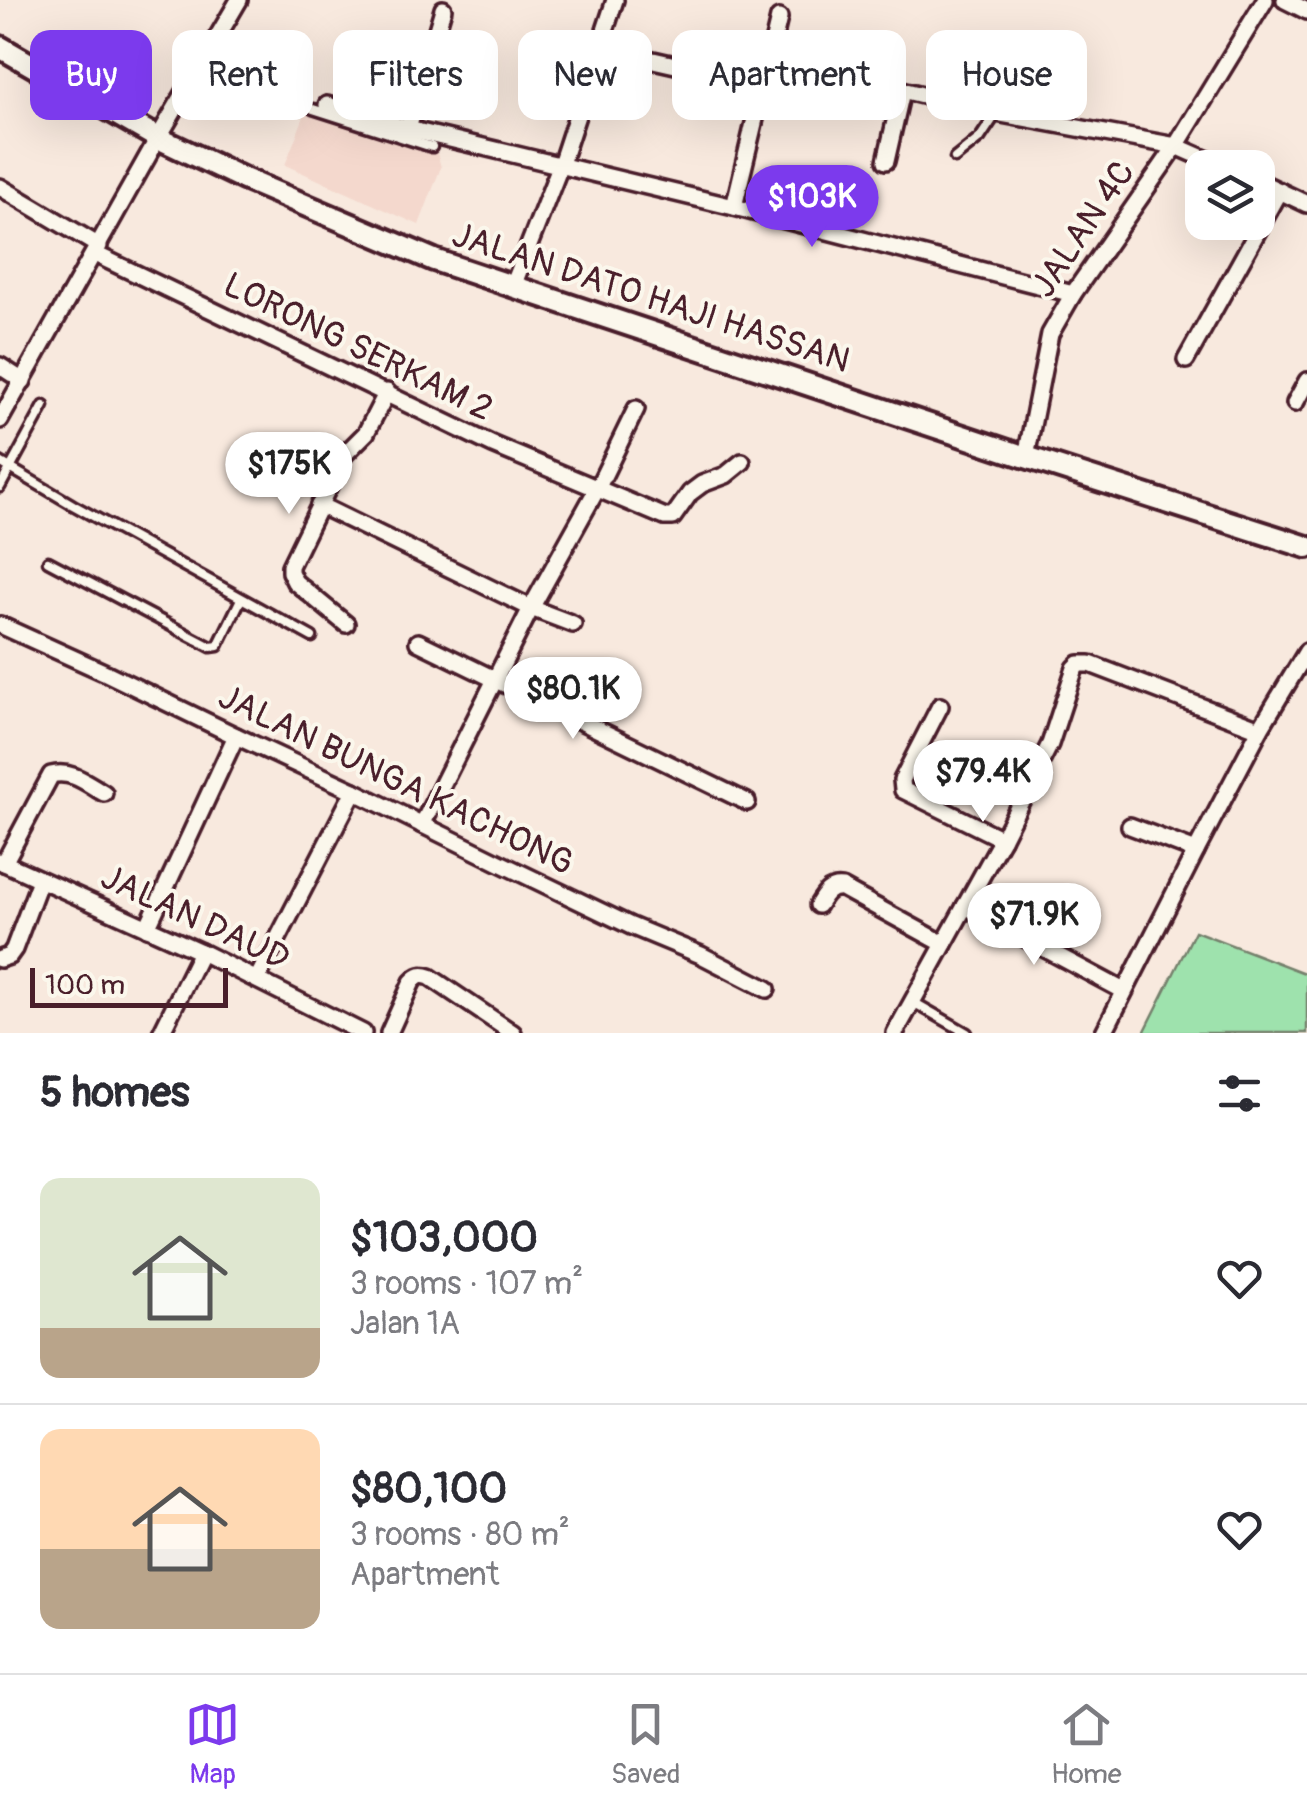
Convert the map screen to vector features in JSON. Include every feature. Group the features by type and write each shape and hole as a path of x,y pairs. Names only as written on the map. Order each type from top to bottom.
{"street":[{"path":"0,420 239,0"},
{"path":"606,30 615,0"},
{"path":"1285,0 1307,11"},
{"name":"JALAN 4C","path":"1026,457 1050,334 1073,294 1176,146 1259,1"},
{"path":"408,130 443,9"},
{"path":"777,30 779,18"},
{"name":"JALAN DATO HAJI HASSAN","path":"0,47 158,138 402,248 1307,547"},
{"path":"320,107 333,111"},
{"path":"365,120 561,164 1073,294"},
{"path":"513,286 576,120"},
{"path":"734,207 756,120"},
{"path":"886,160 895,120"},
{"path":"1034,120 1185,150"},
{"name":"LORONG SERKAM 2","path":"0,187 97,250 493,445 665,518 672,517 702,484 726,475 742,462"},
{"path":"1275,189 1307,204"},
{"path":"1186,360 1280,191"},
{"path":"0,366 23,381"},
{"path":"1295,403 1307,381"},
{"path":"346,624 295,582 290,566 344,455 366,433 387,392"},
{"path":"422,825 636,408"},
{"path":"320,505 531,608 573,624"},
{"name":"JALAN BUNGA KACHONG","path":"0,625 767,989"},
{"path":"418,642 747,802"},
{"path":"1104,1032 1260,729 1307,651"},
{"path":"894,1033 1050,744 1075,668 1090,664 1260,729"},
{"path":"940,706 902,780 904,790 1002,839"},
{"path":"148,928 236,736"},
{"path":"2,862 51,774 72,774 104,794"},
{"path":"257,979 354,791"},
{"path":"1130,826 1196,851"},
{"name":"JALAN DAUD","path":"2,862 201,952 363,1033"},
{"path":"0,959 14,949 40,880"},
{"path":"818,905 831,888 842,888 944,944"},
{"path":"965,906 1124,991"},
{"path":"161,1033 201,952"},
{"path":"390,1033 412,982 423,974 513,1033"}],"lane":[{"path":"361,120 432,147"},
{"path":"955,158 980,138 992,120"},
{"path":"0,487 44,406"},
{"path":"0,462 312,637"},
{"path":"48,561 210,647 218,646 242,599"},
{"path":"913,1002 967,1033"}],"shaded area":[{"path":"313,108 333,114 333,120 352,120 435,146 441,167 419,225 285,165 303,120 313,120"}],"green space":[{"path":"1195,931 1307,974 1307,1033 1144,1033"}]}
